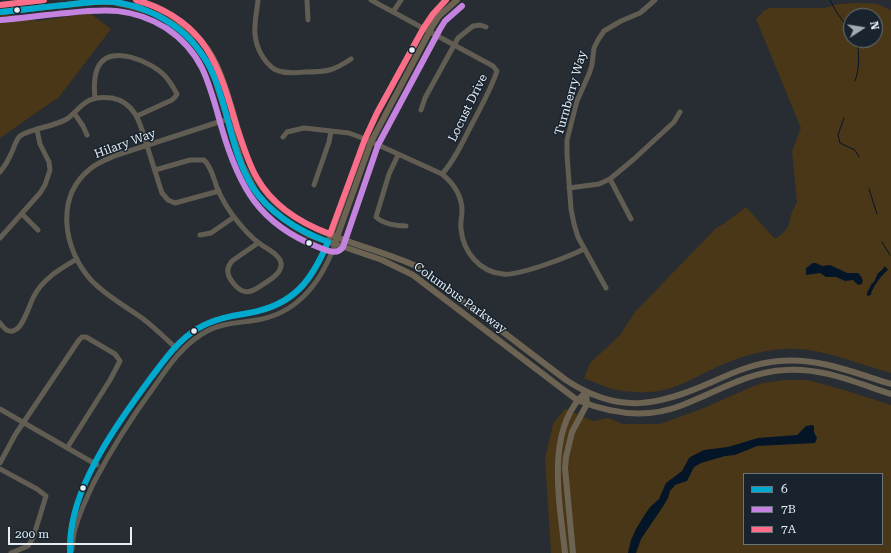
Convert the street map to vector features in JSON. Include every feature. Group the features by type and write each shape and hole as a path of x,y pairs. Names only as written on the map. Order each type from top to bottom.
{"main road":[{"path":"0,5 44,0"},
{"name":"Columbus Parkway","path":"136,0 146,2 169,13 188,26 200,37 214,58 226,88 251,168 263,188 273,200 299,221 316,229 399,258 418,267 566,380 586,392 594,396 634,404 658,402 754,365 779,361 810,361 891,384"},
{"path":"328,242 365,139 423,29 433,14 446,0"},
{"path":"335,244 371,142 429,32 439,16 457,0"},
{"name":"Columbus Parkway","path":"0,12 93,2 113,2 158,15 178,27 190,38 208,63 215,79 242,164 256,192 266,204 297,228 328,242 382,260 413,275 577,400 615,412 642,414 656,412 678,407 755,375 785,370 823,373 891,394"},
{"path":"565,553 557,464 562,434 567,420 577,400 586,392"},
{"path":"573,553 565,468 572,432 587,404 586,392"}],"street":[{"path":"258,0 255,33 257,45 266,61 275,69 286,72 323,72 335,70 351,59"},
{"path":"307,0 308,20"},
{"name":"Locust Drive","path":"371,0 493,66 497,71 457,153 449,167 442,174"},
{"path":"393,12 401,0"},
{"name":"Turnberry Way","path":"606,288 578,237 574,224 571,209 566,155 567,140 577,101 592,66 594,48 604,31 621,21 640,13 655,0"},
{"path":"421,110 425,98 458,38 473,26 480,25 486,27"},
{"path":"95,98 96,75 98,67 103,62 113,56 135,58 143,61 156,68 166,77 177,94 172,100 137,116"},
{"path":"0,172 9,159 19,137 28,132 57,125 74,113 84,103 95,98 105,98 118,100 128,106 137,116 162,193 166,199 172,202 181,201 219,191"},
{"path":"570,188 599,184 610,179 674,122 680,112"},
{"path":"74,113 87,135"},
{"name":"Hilary Way","path":"180,351 143,319 92,281 86,274 77,259 71,244 66,219 67,210 70,198 78,182 91,168 101,162 234,117"},
{"path":"283,137 288,132 298,128 349,133 442,174 451,183 460,198 462,210 460,228 466,250 472,258 487,270 502,274 510,274 571,255 584,249"},
{"path":"0,238 22,214 45,185 50,170 49,162 40,144 38,130"},
{"path":"314,185 329,142 331,131"},
{"path":"398,155 389,174 376,217 392,225 406,226"},
{"path":"155,170 190,160 204,160 209,165 219,191 234,217 258,243 277,255 281,268 276,275 257,288 248,292 243,291 238,288 229,276 229,265 232,261 258,243"},
{"path":"610,179 631,219"},
{"path":"22,214 38,230"},
{"path":"200,235 211,233 234,217"},
{"path":"71,553 69,541 72,524 80,496 95,464 121,418 174,346 190,333 209,322 226,317 261,311 285,301 298,292 313,275 320,263 328,242"},
{"path":"71,553 75,527 83,505 102,468 132,417 180,351 196,338 212,329 232,323 268,317 290,307 305,295 318,280 325,268 335,244"},
{"path":"0,323 6,330 11,332 17,330 40,286 46,279 77,259"},
{"path":"0,463 23,423 82,337 115,354 120,361 110,380 67,448"},
{"path":"0,409 102,468"},
{"path":"0,469 37,489 46,496 37,530 33,538 28,546 11,553"}],"shaded area":[{"path":"860,3 877,4 891,10 891,373 825,353 798,349 784,349 759,353 725,363 684,383 660,391 621,391 584,378 590,363 620,335 635,312 716,228 746,207 775,239 788,227 792,212 797,202 792,151 801,128 756,19 765,10 770,8 825,8 838,4"},
{"path":"90,13 111,29 59,97 0,138 0,14 37,21"},
{"path":"785,380 808,380 891,405 891,553 551,553 545,459 553,424 565,409 593,421 608,418 623,424 660,424 704,408 763,383"}],"water":[{"path":"813,263 822,266 830,265 847,273 858,273 863,282 862,284 858,285 853,280 845,281 836,277 826,277 820,273 806,275 806,268"},
{"path":"885,266 888,270 878,281 871,295 867,296 871,284 874,282 878,273"},
{"path":"806,426 814,426 814,432 817,438 815,443 757,446 735,455 725,456 701,463 694,467 687,481 675,485 670,491 664,505 641,539 636,553 628,553 631,540 642,519 650,507 659,499 666,483 682,471 689,458 704,450 728,447 758,438 797,435"}],"waterway":[{"path":"830,0 843,21"},
{"path":"855,81 859,61 858,48"},
{"path":"844,118 838,135 840,143 855,150 859,157"},
{"path":"869,189 877,214"},
{"path":"882,242 890,255"}],"transit line":[{"name":"7A","path":"0,5 44,0"},
{"name":"7A","path":"136,0 160,9 179,20 194,33 206,48 216,65 248,160 264,188 279,205 298,219 330,234 365,139 377,113 423,29 433,14 446,0"},
{"name":"6","path":"0,12 109,1 138,7 173,25 192,42 206,60 216,81 242,167 260,198 286,221 307,233 328,242 315,269 299,290 289,298 264,309 222,318 209,323 183,339 171,352 125,413 90,471 75,512 70,553"},
{"name":"7B","path":"1,20 106,10 142,16 166,28 187,46 202,68 211,90 222,129 236,169 244,186 254,201 266,215 280,227 298,238 324,250 335,252 341,250 343,247 378,145 440,29 445,21 462,6"}]}
